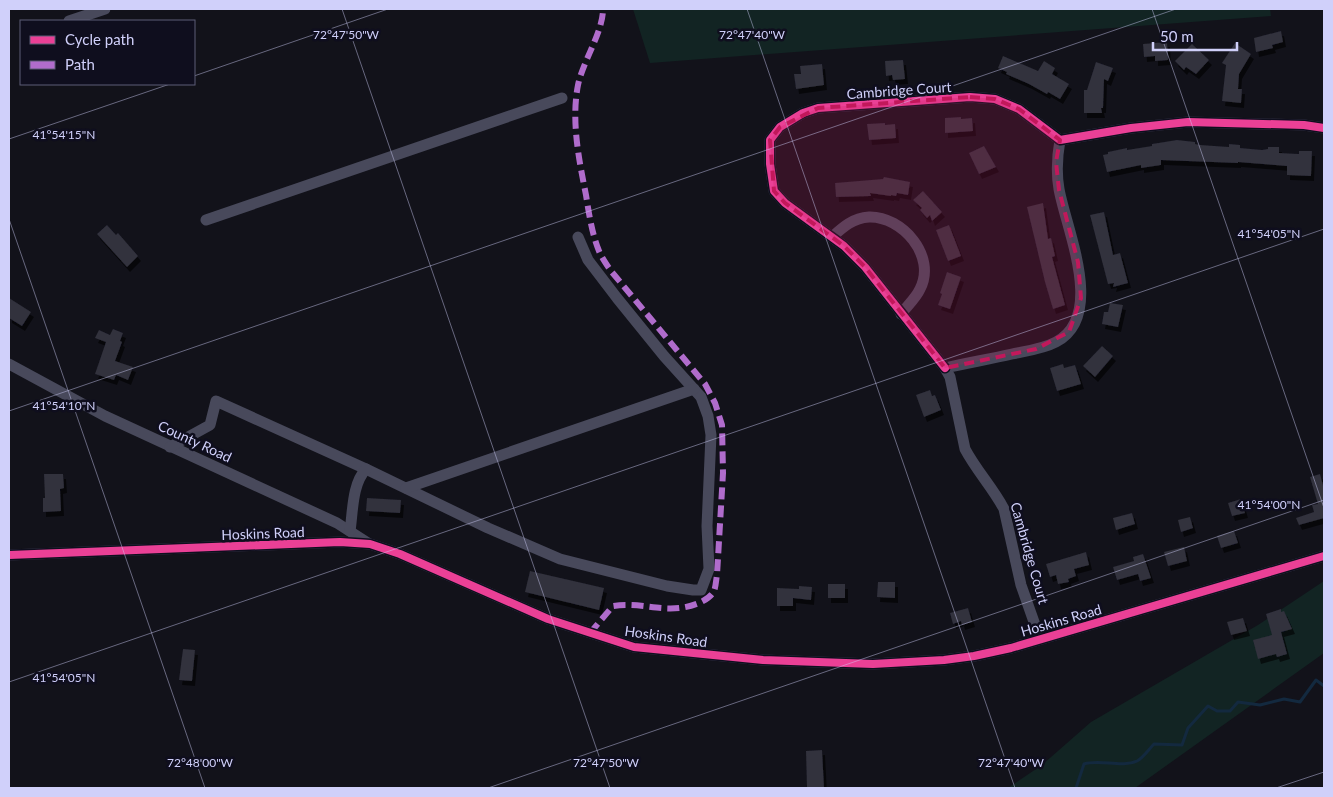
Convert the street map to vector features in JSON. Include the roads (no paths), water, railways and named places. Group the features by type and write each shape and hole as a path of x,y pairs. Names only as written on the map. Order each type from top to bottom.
{"street":[{"path":"72,20 105,9"},
{"name":"Cambridge Court","path":"1040,639 1021,585 1004,509 965,449 950,377 945,368 865,267 844,246 796,212 774,191 770,164 770,140 780,127 803,113 818,108 970,97 995,99 1019,109 1060,140"},
{"path":"206,220 562,98"},
{"path":"945,368 1036,349 1056,342 1069,332 1076,318 1081,298 1078,262 1059,190 1056,162 1060,140 1131,128 1188,122 1304,125 1324,128"},
{"path":"832,237 848,223 868,217 892,222 911,238 919,250 924,273 920,289 901,314"},
{"path":"170,446 210,425 216,401 366,469 488,528 560,559 666,586 702,590 709,569 707,526 711,435 708,416 701,397 664,356 605,283 588,260 578,237"},
{"name":"County Road","path":"9,364 105,416 337,523 370,544"},
{"path":"406,488 694,389"},
{"path":"350,531 355,494 361,475 366,469"},
{"name":"Hoskins Road","path":"9,556 340,542 370,544 400,554 548,619 634,647 763,660 900,664 974,656 1011,648 1324,556"}],"waterway":[{"path":"1076,788 1084,764 1097,762 1131,763 1141,758 1154,744 1182,745 1188,728 1208,706 1217,711 1230,711 1238,702 1260,705 1284,699 1300,702 1316,680 1324,686"}]}
